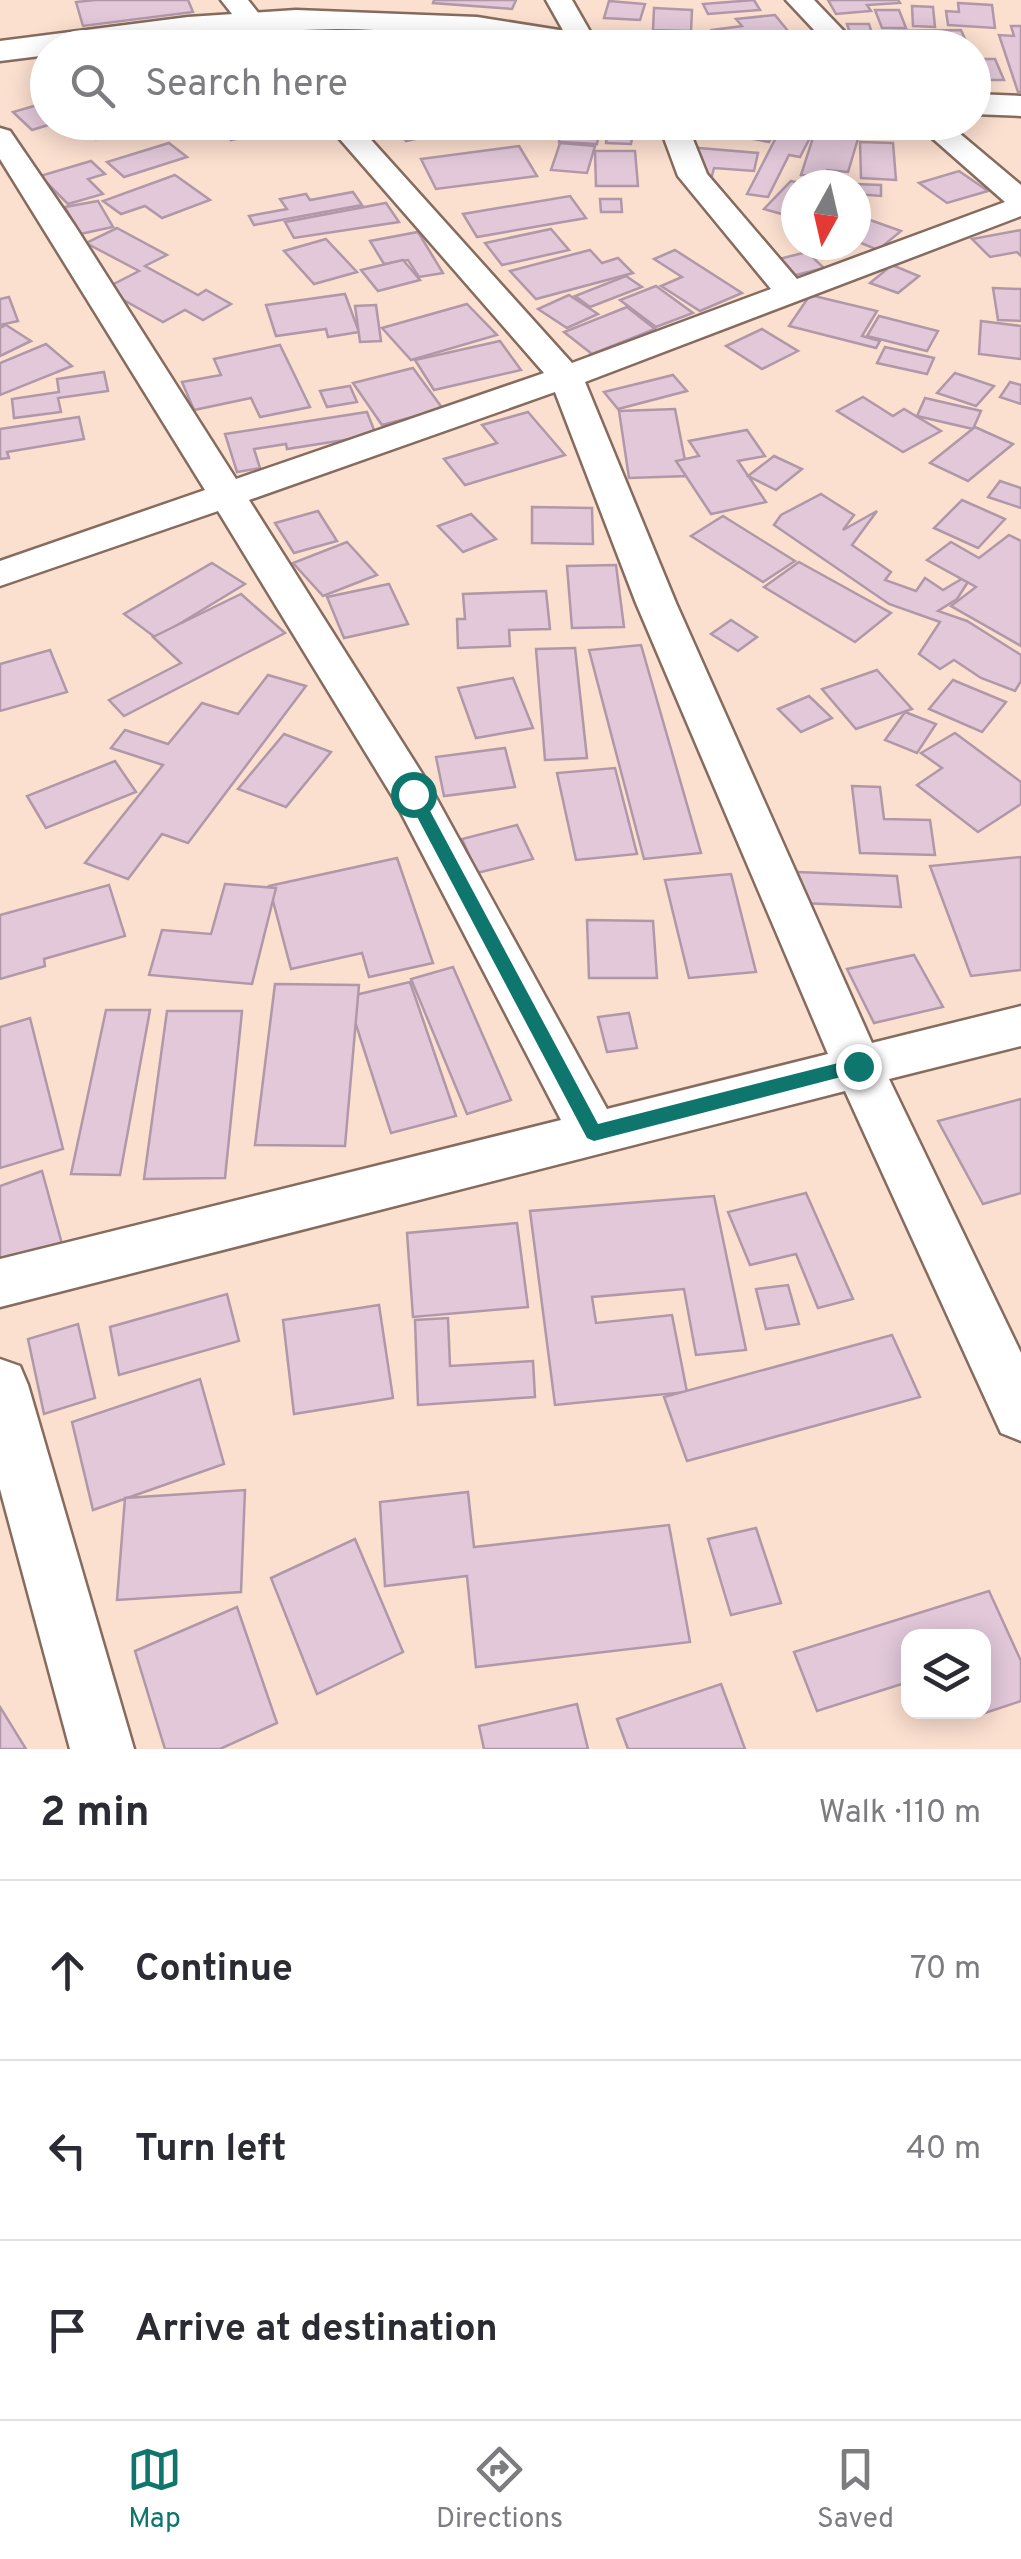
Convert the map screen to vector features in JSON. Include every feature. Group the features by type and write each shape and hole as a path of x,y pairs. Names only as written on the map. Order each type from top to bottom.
{"main road":[{"path":"127,30 242,11 500,30"},
{"path":"0,51 30,46"},
{"path":"991,105 1021,106"}],"street":[{"path":"559,0 584,30"},
{"path":"799,0 830,30"},
{"path":"0,137 413,794 594,1133"},
{"path":"356,140 566,377 656,603 858,1066 1021,1414"},
{"path":"679,140 693,176 791,292"},
{"path":"0,574 566,377 1021,203 949,140"},
{"path":"0,1284 1021,1026"},
{"path":"0,1385 102,1749"}],"building":[{"path":"188,0 193,12 83,26 76,2"},
{"path":"516,0 512,9 433,3"},
{"path":"754,0 760,10 708,14 703,4"},
{"path":"828,0 900,3 867,5 871,11 836,14"},
{"path":"609,1 645,4 640,20 604,18"},
{"path":"958,3 992,5 995,28 948,25 946,11 959,12"},
{"path":"912,6 933,7 935,27 913,26"},
{"path":"654,8 692,10 691,30 653,30"},
{"path":"875,10 899,10 906,28 882,28"},
{"path":"775,15 787,30 712,30 742,26 736,19"},
{"path":"847,24 869,24 871,30 849,30"},
{"path":"1011,26 1021,26 1021,92 999,35 1014,36"},
{"path":"991,59 995,59 1004,80 991,80"},
{"path":"30,107 30,128 13,112"},
{"path":"559,140 598,140 597,144"},
{"path":"606,140 632,140 631,144 606,143"},
{"path":"775,140 809,140 800,157 789,155 768,197 747,194"},
{"path":"812,140 858,140 849,170 803,170"},
{"path":"860,142 893,143 896,180 871,179 871,170 861,170"},
{"path":"169,143 187,157 124,177 107,162"},
{"path":"560,143 595,146 587,173 551,170"},
{"path":"519,146 537,176 436,189 421,159"},
{"path":"687,147 758,153 754,171 714,168 712,176 680,174"},
{"path":"595,151 635,151 638,186 596,186"},
{"path":"91,161 105,174 88,179 103,194 68,204 40,176"},
{"path":"959,171 988,191 947,203 919,183"},
{"path":"175,175 210,200 162,218 145,206 121,214 103,201"},
{"path":"871,185 881,185 881,196 871,195"},
{"path":"781,191 781,214 764,209"},
{"path":"353,192 362,205 254,225 249,216 287,209 280,199 306,194 310,200"},
{"path":"570,196 586,218 477,237 463,214"},
{"path":"600,199 621,199 622,212 601,212"},
{"path":"98,201 113,227 80,234 65,207"},
{"path":"386,203 399,222 294,238 285,222"},
{"path":"871,220 901,231 878,250 871,247"},
{"path":"117,228 167,255 145,266 198,295 206,290 231,304 203,320 185,310 163,322 104,289 139,271 86,243"},
{"path":"551,229 569,250 502,265 485,243"},
{"path":"1021,230 1021,256 1017,252 990,257 972,239"},
{"path":"418,232 443,273 419,277 408,260 384,264 370,241"},
{"path":"326,239 357,272 314,284 284,251"},
{"path":"590,250 602,263 618,258 633,273 536,299 510,271"},
{"path":"675,250 742,293 700,311 661,286 682,277 654,259"},
{"path":"781,258 816,260 824,268 780,279 763,263"},
{"path":"403,260 420,280 378,291 361,270"},
{"path":"892,265 919,276 898,293 870,283"},
{"path":"626,276 642,287 590,307 575,296"},
{"path":"656,286 693,313 656,327 620,300"},
{"path":"993,288 1021,289 1021,321 998,320"},
{"path":"345,294 359,332 328,337 326,329 276,336 266,305"},
{"path":"569,295 598,314 567,328 538,309"},
{"path":"810,295 877,311 862,336 880,341 876,348 789,326"},
{"path":"9,297 18,321 0,325 0,299"},
{"path":"467,304 497,335 411,360 382,328"},
{"path":"376,305 381,341 360,342 355,306"},
{"path":"627,307 655,329 592,354 564,332"},
{"path":"879,316 938,331 927,351 867,336"},
{"path":"981,321 1021,326 1021,359 979,354"},
{"path":"6,325 31,341 0,356 0,328"},
{"path":"762,329 798,351 762,369 726,346"},
{"path":"500,341 521,370 434,390 415,360"},
{"path":"46,344 72,366 0,395 0,363"},
{"path":"280,345 310,407 260,417 251,398 194,410 182,382 221,375 214,359"},
{"path":"885,347 934,358 927,374 877,363"},
{"path":"413,368 443,409 382,425 353,383"},
{"path":"104,372 108,391 58,398 61,412 14,418 12,399 59,392 57,379"},
{"path":"955,373 994,386 976,406 937,393"},
{"path":"673,375 687,391 618,409 604,392"},
{"path":"1010,382 1021,385 1021,404 1000,397"},
{"path":"350,386 357,402 327,407 320,391"},
{"path":"863,397 893,416 904,409 941,431 903,452 837,411"},
{"path":"925,398 981,411 973,429 917,416"},
{"path":"675,409 688,476 629,478 619,411"},
{"path":"367,412 376,435 287,449 286,444 254,449 260,468 237,472 225,434"},
{"path":"528,412 565,455 465,485 444,459 497,443 482,425"},
{"path":"79,417 84,439 7,452 9,458 0,459 0,429"},
{"path":"975,427 1013,444 968,481 930,463"},
{"path":"747,430 765,456 738,461 766,502 711,514 676,461 699,456 689,441"},
{"path":"774,456 802,469 776,490 748,476"},
{"path":"1000,481 1021,488 1021,508 988,497"},
{"path":"821,494 854,515 843,530 877,511 852,545 891,572 885,580 916,591 925,578 943,590 975,571 957,599 938,611 967,621 1021,655 1021,681 1015,691 981,678 954,660 940,669 919,654 940,622 889,604 774,525 781,515"},
{"path":"962,500 1005,519 978,548 934,528"},
{"path":"532,507 592,508 593,544 532,543"},
{"path":"318,511 337,541 294,553 275,523"},
{"path":"471,514 496,539 463,552 438,526"},
{"path":"723,516 795,561 763,582 691,536"},
{"path":"1009,535 1021,541 1021,646 951,606 976,587 927,560 951,542 979,558"},
{"path":"347,542 377,575 323,596 293,563"},
{"path":"799,562 891,613 855,642 764,587"},
{"path":"212,563 245,584 156,638 124,614"},
{"path":"616,565 624,627 572,628 567,566"},
{"path":"389,584 408,624 344,638 327,597"},
{"path":"546,591 550,629 509,630 510,646 458,648 457,619 465,619 463,594"},
{"path":"241,594 285,633 124,716 109,700 181,663 153,637"},
{"path":"731,620 757,637 738,651 711,634"},
{"path":"641,645 701,853 644,859 589,650"},
{"path":"575,648 587,758 545,760 536,649"},
{"path":"50,650 67,692 0,711 0,664"},
{"path":"877,670 912,709 856,729 822,689"},
{"path":"268,675 306,686 188,843 162,834 128,879 85,863 163,765 111,748 125,730 168,744 202,703 238,714"},
{"path":"513,678 533,728 476,738 458,688"},
{"path":"953,680 1006,702 982,732 929,709"},
{"path":"809,696 832,718 801,732 778,709"},
{"path":"905,712 936,724 917,753 885,740"},
{"path":"955,733 1021,782 1021,804 978,832 917,785 942,768 921,753"},
{"path":"284,734 331,752 286,807 238,789"},
{"path":"505,748 515,787 444,796 436,757"},
{"path":"115,761 136,792 46,828 27,796"},
{"path":"615,768 637,854 576,860 557,773"},
{"path":"852,786 880,787 884,819 930,820 935,855 860,853"},
{"path":"517,825 533,859 477,873 462,839"},
{"path":"1021,857 1021,970 971,976 930,866"},
{"path":"397,858 433,963 369,977 362,953 291,969 269,886"},
{"path":"797,872 897,876 901,907 800,903"},
{"path":"731,874 756,972 689,978 665,880"},
{"path":"225,884 276,888 252,984 149,975 162,930 211,934"},
{"path":"109,885 125,936 44,959 45,966 0,979 0,915"},
{"path":"587,920 653,921 657,978 589,978"},
{"path":"914,955 943,1007 874,1023 847,969"},
{"path":"453,967 511,1100 467,1114 411,979"},
{"path":"410,982 456,1116 391,1133 347,997"},
{"path":"275,984 359,985 345,1146 255,1145"},
{"path":"106,1010 150,1010 120,1175 71,1174"},
{"path":"167,1011 242,1011 225,1178 144,1179"},
{"path":"629,1013 637,1048 607,1052 598,1017"},
{"path":"30,1018 63,1149 0,1168 0,1027"},
{"path":"1021,1099 1021,1193 983,1204 938,1121"},
{"path":"42,1171 62,1244 0,1265 0,1186"},
{"path":"806,1193 853,1299 818,1308 796,1254 750,1265 728,1212"},
{"path":"714,1196 746,1350 696,1355 684,1289 592,1297 596,1323 672,1315 687,1392 555,1405 530,1211"},
{"path":"517,1223 528,1307 413,1317 407,1233"},
{"path":"788,1285 799,1324 766,1329 756,1289"},
{"path":"227,1294 239,1341 119,1375 110,1327"},
{"path":"379,1305 393,1398 294,1414 283,1320"},
{"path":"448,1318 450,1366 533,1361 535,1397 418,1405 415,1320"},
{"path":"78,1324 95,1398 44,1414 28,1339"},
{"path":"892,1335 920,1397 687,1461 664,1397"},
{"path":"200,1379 224,1464 93,1510 72,1422"},
{"path":"245,1490 241,1592 117,1600 125,1498"},
{"path":"468,1492 474,1547 669,1525 690,1642 476,1667 467,1576 385,1586 380,1502"},
{"path":"756,1528 781,1603 731,1615 708,1539"},
{"path":"355,1539 403,1652 317,1694 271,1578"},
{"path":"989,1591 1021,1661 1021,1701 991,1711 991,1629 901,1629 901,1684 817,1711 794,1652"},
{"path":"237,1607 277,1723 220,1749 165,1749 135,1651"},
{"path":"721,1684 745,1749 628,1749 617,1719"},
{"path":"577,1704 588,1749 484,1749 479,1726"},
{"path":"0,1707 26,1749 0,1749"}],"route":[{"path":"413,794 594,1133 858,1066"}]}
